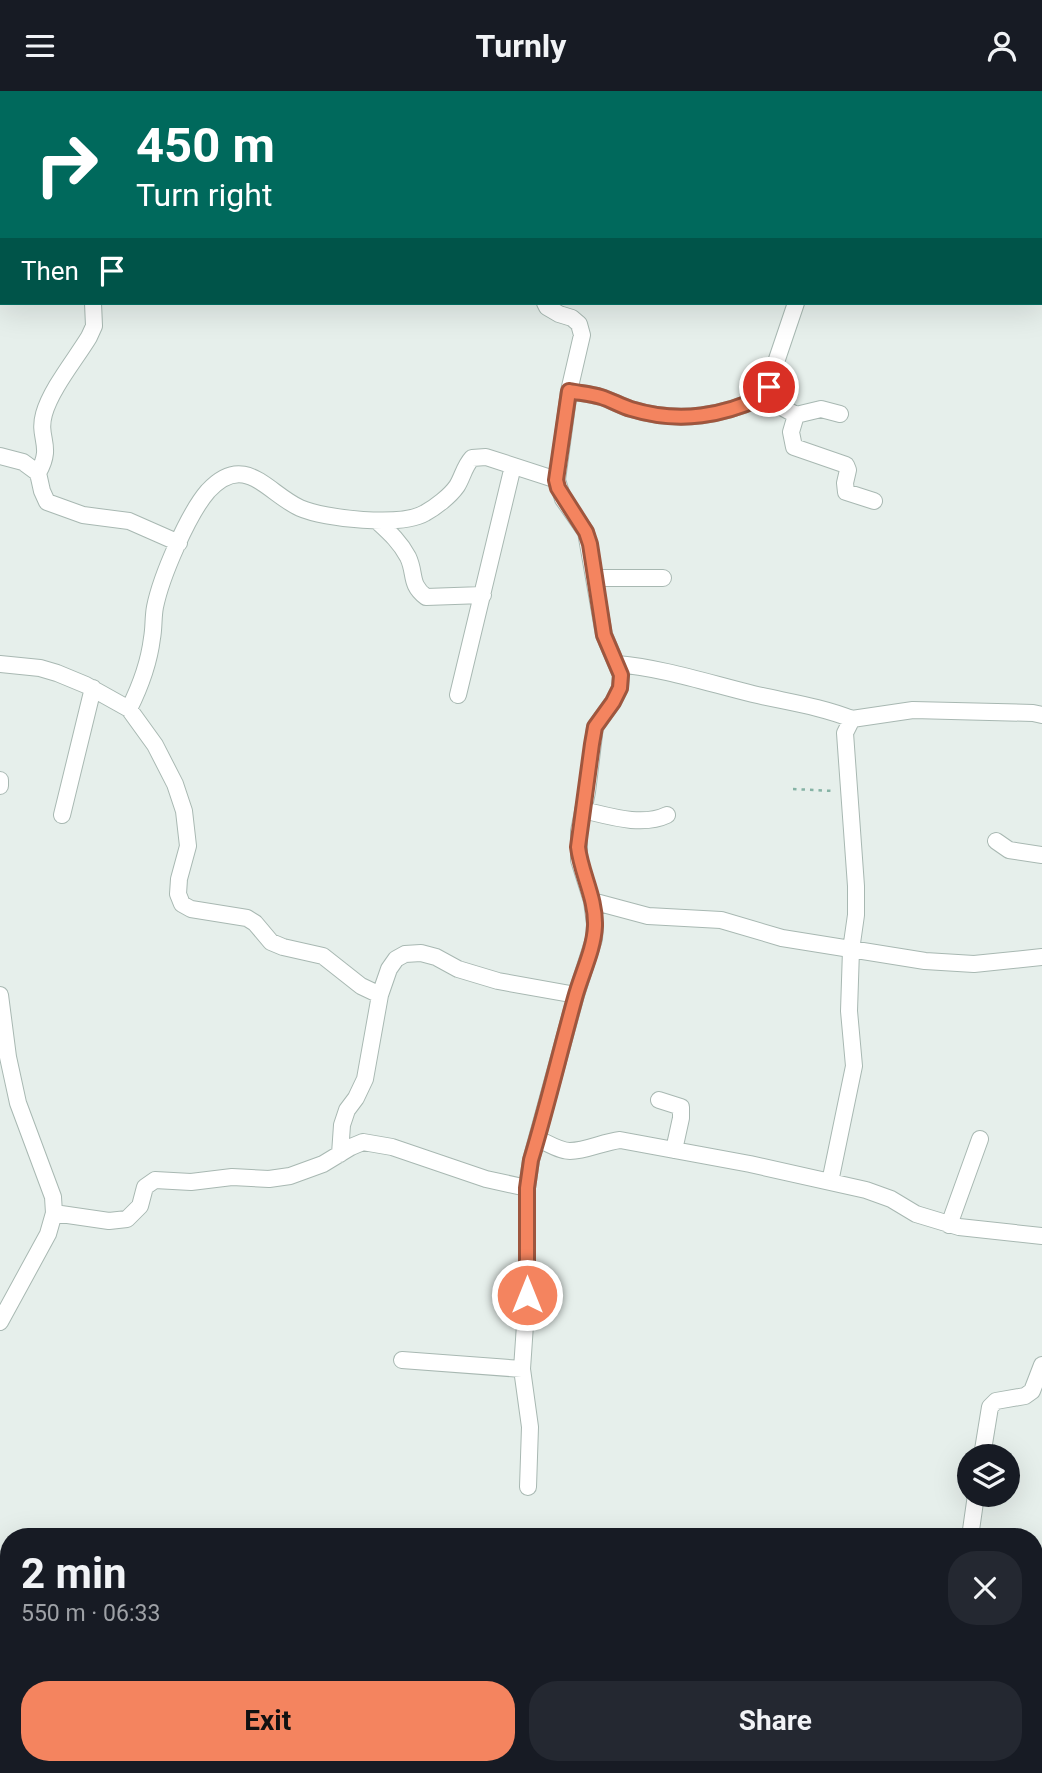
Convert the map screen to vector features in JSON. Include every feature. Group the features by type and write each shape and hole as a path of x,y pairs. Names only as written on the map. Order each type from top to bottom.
{"street":[{"path":"93,305 94,326 50,400 44,415 47,452 38,473 42,491 47,502 83,515 129,521 179,543"},
{"path":"528,1487 530,1427 522,1369 527,1295 527,1188 531,1160 594,939 592,901 579,860 579,831 595,727 620,688 621,675 604,635 586,532 563,499 556,480 569,391 582,335 579,324 572,318 546,305"},
{"path":"795,305 772,374 769,394 776,404 796,415 821,409 840,414"},
{"path":"569,391 599,396 630,409 666,417 699,417 722,413 769,394"},
{"path":"796,415 791,432 794,447 846,465 846,492 874,501"},
{"path":"0,456 23,462 38,473"},
{"path":"129,709 149,658 157,597 192,515 208,491 221,480 242,474 256,477 301,509 378,522 411,520 427,513 449,495 472,458 486,457 556,480"},
{"path":"458,695 513,466"},
{"path":"378,522 396,538 409,559 416,590 426,597 483,595"},
{"path":"594,578 663,578"},
{"path":"0,664 40,668 93,688 129,709 155,745 175,784 184,811 188,846 178,894 183,904 191,909 247,918 255,923 271,942 323,955 361,986 380,995"},
{"path":"617,664 639,666 822,708 852,719 913,710 1042,715"},
{"path":"62,815 93,688"},
{"path":"830,1182 854,1066 849,1011 850,950 856,915 856,886 847,791 845,733 852,719"},
{"path":"0,780 0,786"},
{"path":"583,810 640,820 660,819 667,815"},
{"path":"996,841 1009,850 1042,855"},
{"path":"592,901 648,916 721,920 782,938 925,961 974,964 1042,957"},
{"path":"340,1154 342,1125 365,1079 380,995 389,969 396,959 405,954 421,953 436,957 458,969 498,981 576,995"},
{"path":"0,995 8,1057 18,1103 53,1198 54,1213 48,1234 0,1322"},
{"path":"659,1100 681,1107 674,1150"},
{"path":"538,1139 571,1151 620,1140 674,1150 879,1194 915,1214 949,1225 1042,1236"},
{"path":"949,1225 980,1139"},
{"path":"54,1213 109,1221 127,1219 140,1206 145,1187 155,1180 191,1182 232,1177 269,1179 305,1172 363,1142 373,1142 486,1179 527,1188"},
{"path":"402,1360 522,1369"},
{"path":"984,1444 990,1407 996,1401 1025,1396 1032,1391 1042,1365"},
{"path":"971,1528 974,1507"}],"path":[{"path":"793,789 847,791"}],"route":[{"path":"527,1295 527,1188 531,1160 594,939 592,901 579,860 578,847 592,744 595,727 620,688 621,675 604,635 600,602 591,567 590,544 586,532 563,499 556,480 569,391 599,396 630,409 666,417 699,417 744,406 769,394 769,387"}]}
